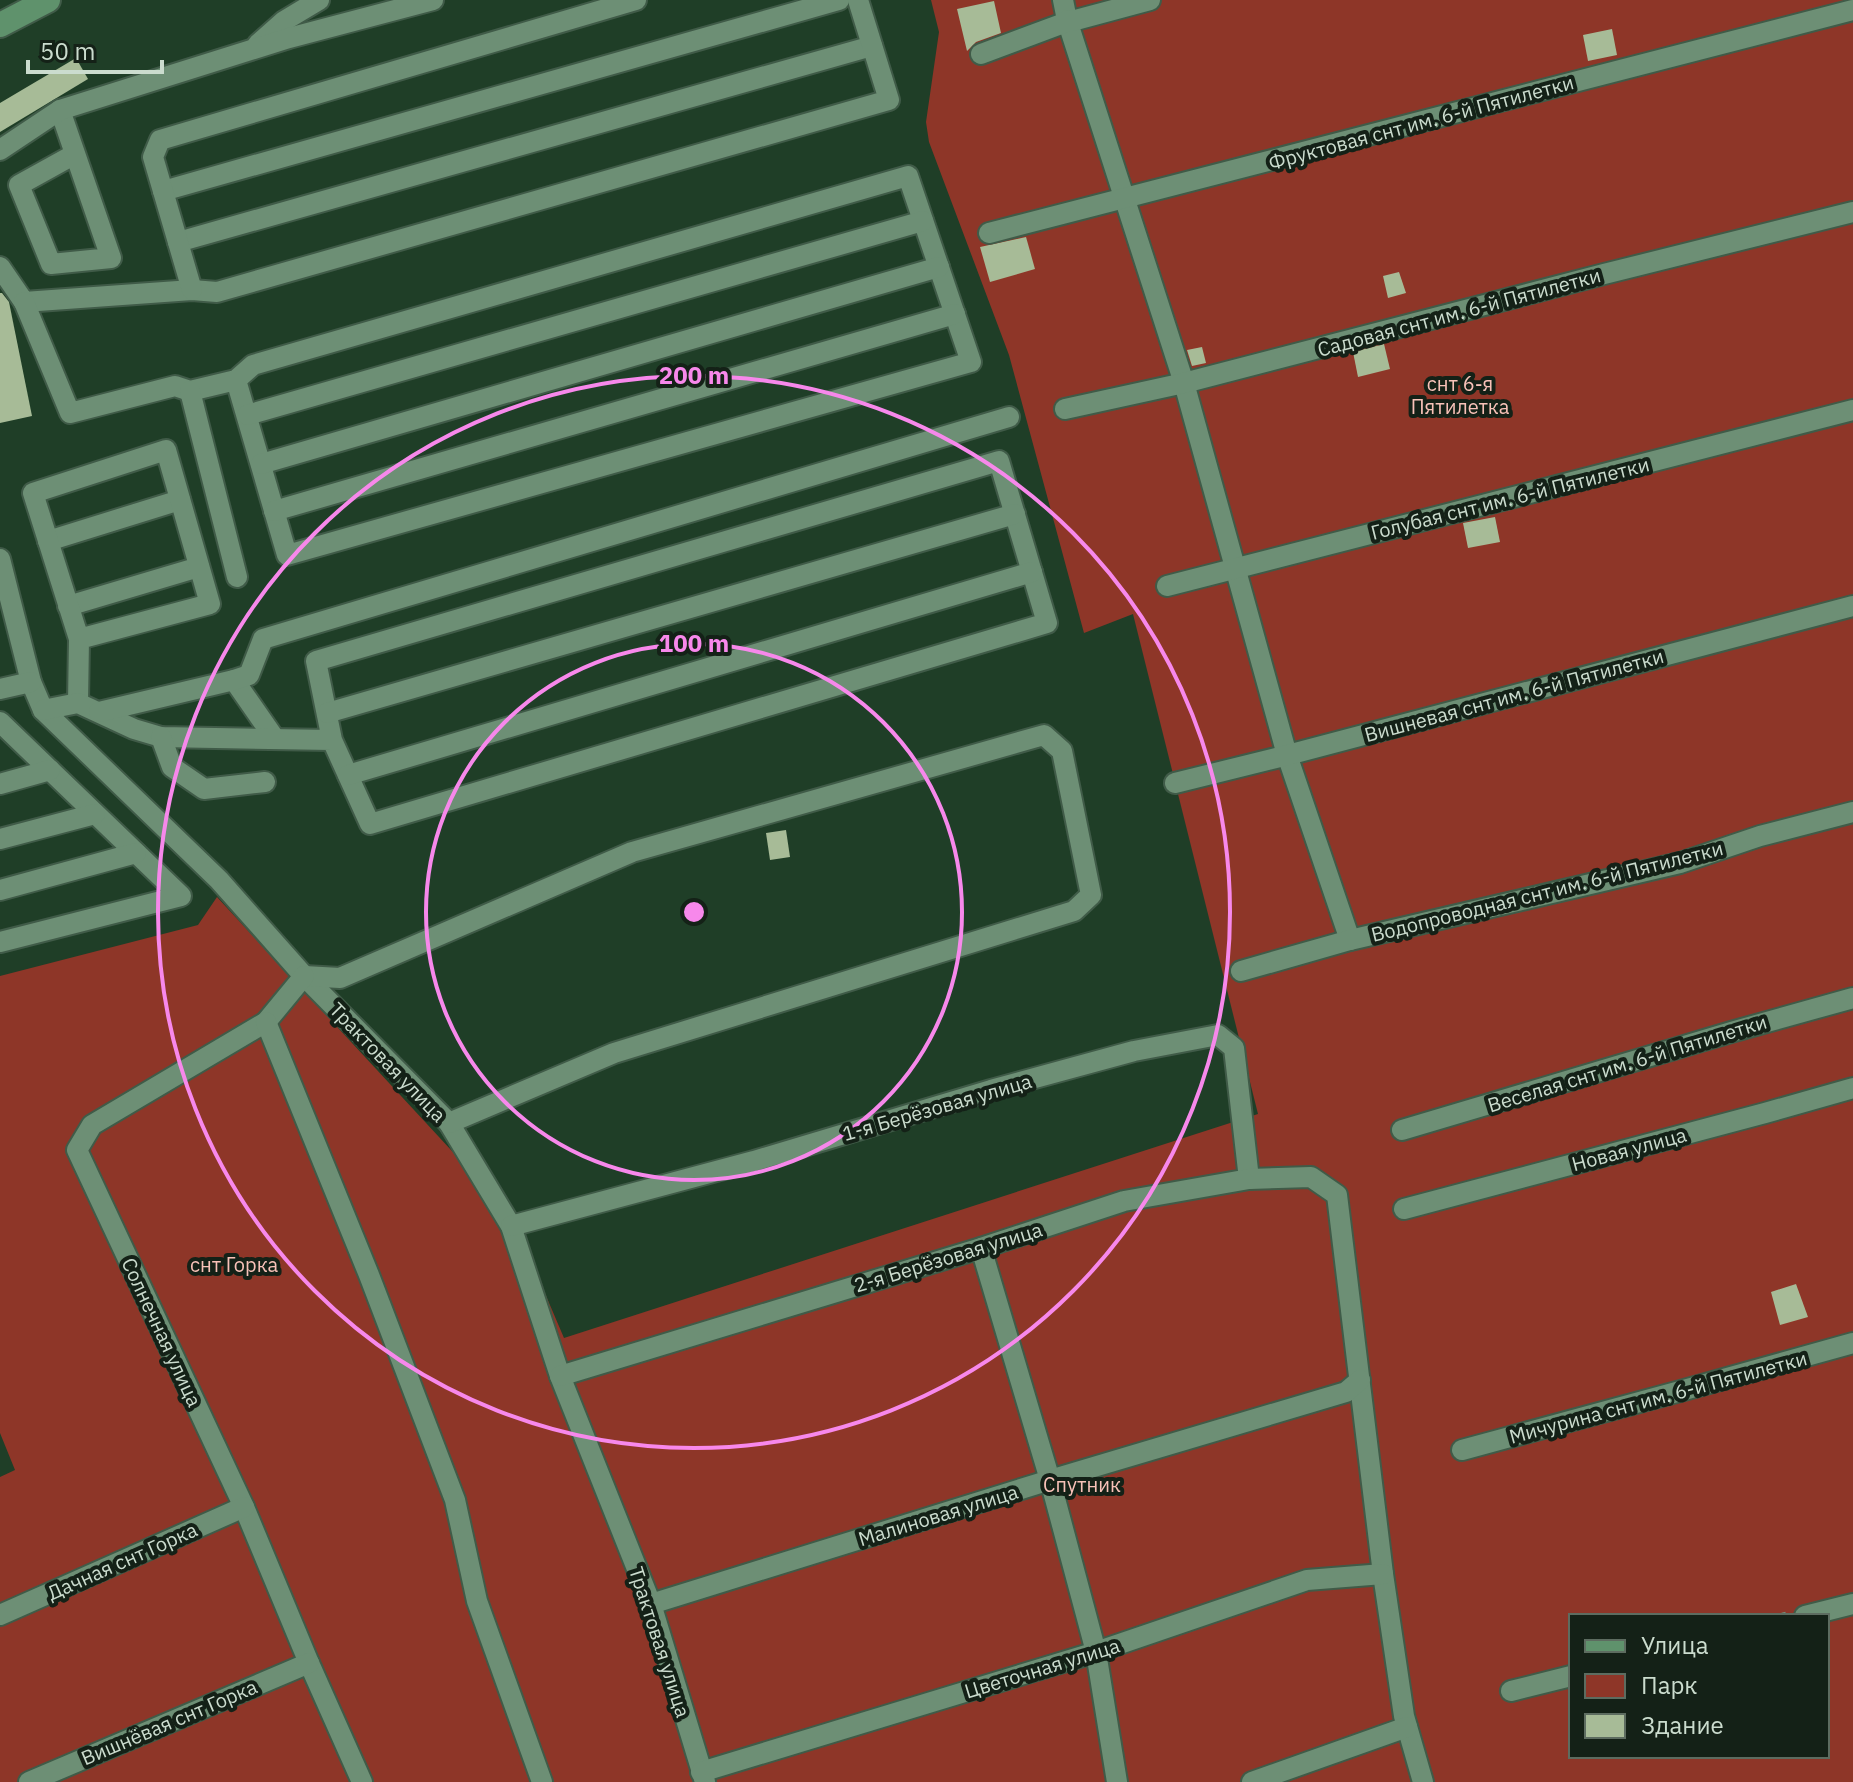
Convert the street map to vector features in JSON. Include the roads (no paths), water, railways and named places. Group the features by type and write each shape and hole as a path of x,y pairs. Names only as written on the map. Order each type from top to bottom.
{"main road":[{"path":"0,25 48,0"}],"street":[{"path":"252,49 284,21 319,0"},
{"path":"0,150 60,110 252,49 433,0"},
{"path":"192,290 153,157 160,140 636,0"},
{"path":"163,191 839,0"},
{"path":"24,302 192,290 217,292 889,100 858,0"},
{"path":"1065,10 1072,21 1150,0"},
{"path":"981,54 1064,23 1065,10"},
{"path":"1065,10 1184,383 1287,755 1350,940"},
{"name":"Фруктовая снт им. 6-й Пятилетки","path":"989,233 1853,10"},
{"path":"178,242 872,46"},
{"path":"60,110 111,258 51,264 19,185 75,154"},
{"path":"0,267 24,302 70,413 175,386 190,391 236,380 253,365 908,176 971,362 287,555 236,380"},
{"name":"Садовая снт им. 6-й Пятилетки","path":"1065,409 1184,383 1853,212"},
{"path":"247,415 923,221"},
{"path":"261,464 939,267"},
{"path":"274,511 955,314"},
{"path":"190,391 237,577"},
{"name":"Голубая снт им. 6-й Пятилетки","path":"1167,586 1853,410"},
{"path":"99,712 249,675 263,639 1009,417"},
{"path":"78,703 79,639 33,493 166,450 210,604 79,639"},
{"path":"999,461 1032,572 1047,623 370,824 332,740 316,661 999,461"},
{"path":"48,541 180,500"},
{"path":"327,713 1015,514"},
{"name":"Трактовая улица","path":"0,559 31,682 43,710 219,880 304,976 449,1123 511,1226 560,1376 651,1604 703,1777"},
{"path":"68,606 199,567"},
{"path":"348,775 1032,572"},
{"name":"Вишневая снт им. 6-й Пятилетки","path":"1175,783 1853,606"},
{"path":"234,680 275,739"},
{"path":"0,689 31,682"},
{"path":"43,710 78,703 134,729 161,737 332,740"},
{"path":"0,942 181,896 4,730"},
{"path":"304,976 340,978 632,852 1044,735 1062,751 1091,895 1074,911 614,1053 449,1123"},
{"path":"161,737 172,767 204,789 265,782"},
{"path":"0,784 50,770"},
{"name":"Водопроводная снт им. 6-й Пятилетки","path":"1241,971 1350,940 1680,863 1760,836 1853,812"},
{"path":"0,839 95,814"},
{"path":"0,890 136,853"},
{"name":"Солнечная улица","path":"304,976 266,1022 92,1125 77,1150 244,1507 362,1782"},
{"name":"Веселая снт им. 6-й Пятилетки","path":"1402,1130 1853,998"},
{"path":"266,1022 369,1275 455,1500 477,1601 542,1782"},
{"name":"1-я Берёзовая улица","path":"511,1226 754,1161 1134,1051 1218,1035 1234,1048 1249,1179"},
{"name":"Новая улица","path":"1404,1209 1853,1088"},
{"name":"2-я Берёзовая улица","path":"560,1376 981,1248 1124,1201 1249,1179 1311,1177 1337,1195 1360,1380"},
{"path":"981,1248 1050,1480 1096,1652 1117,1782"},
{"name":"Мичурина снт им. 6-й Пятилетки","path":"1462,1450 1853,1343"},
{"path":"1360,1380 1383,1574 1407,1727 1423,1782"},
{"name":"Малиновая улица","path":"651,1604 1346,1392 1360,1380"},
{"name":"Дачная снт Горка","path":"0,1615 244,1507"},
{"name":"Цветочная улица","path":"703,1777 1096,1652 1307,1580 1383,1574"},
{"path":"1813,1614 1853,1604"},
{"name":"Вишнёвая снт Горка","path":"29,1782 309,1663"},
{"path":"1511,1691 1569,1676"},
{"path":"1252,1782 1407,1727"}],"park label":[{"name":"снт 6-я Пятилетка","path":"1460,394"},
{"name":"снт Горка","path":"234,1264"},
{"name":"Спутник","path":"1082,1484"}]}
